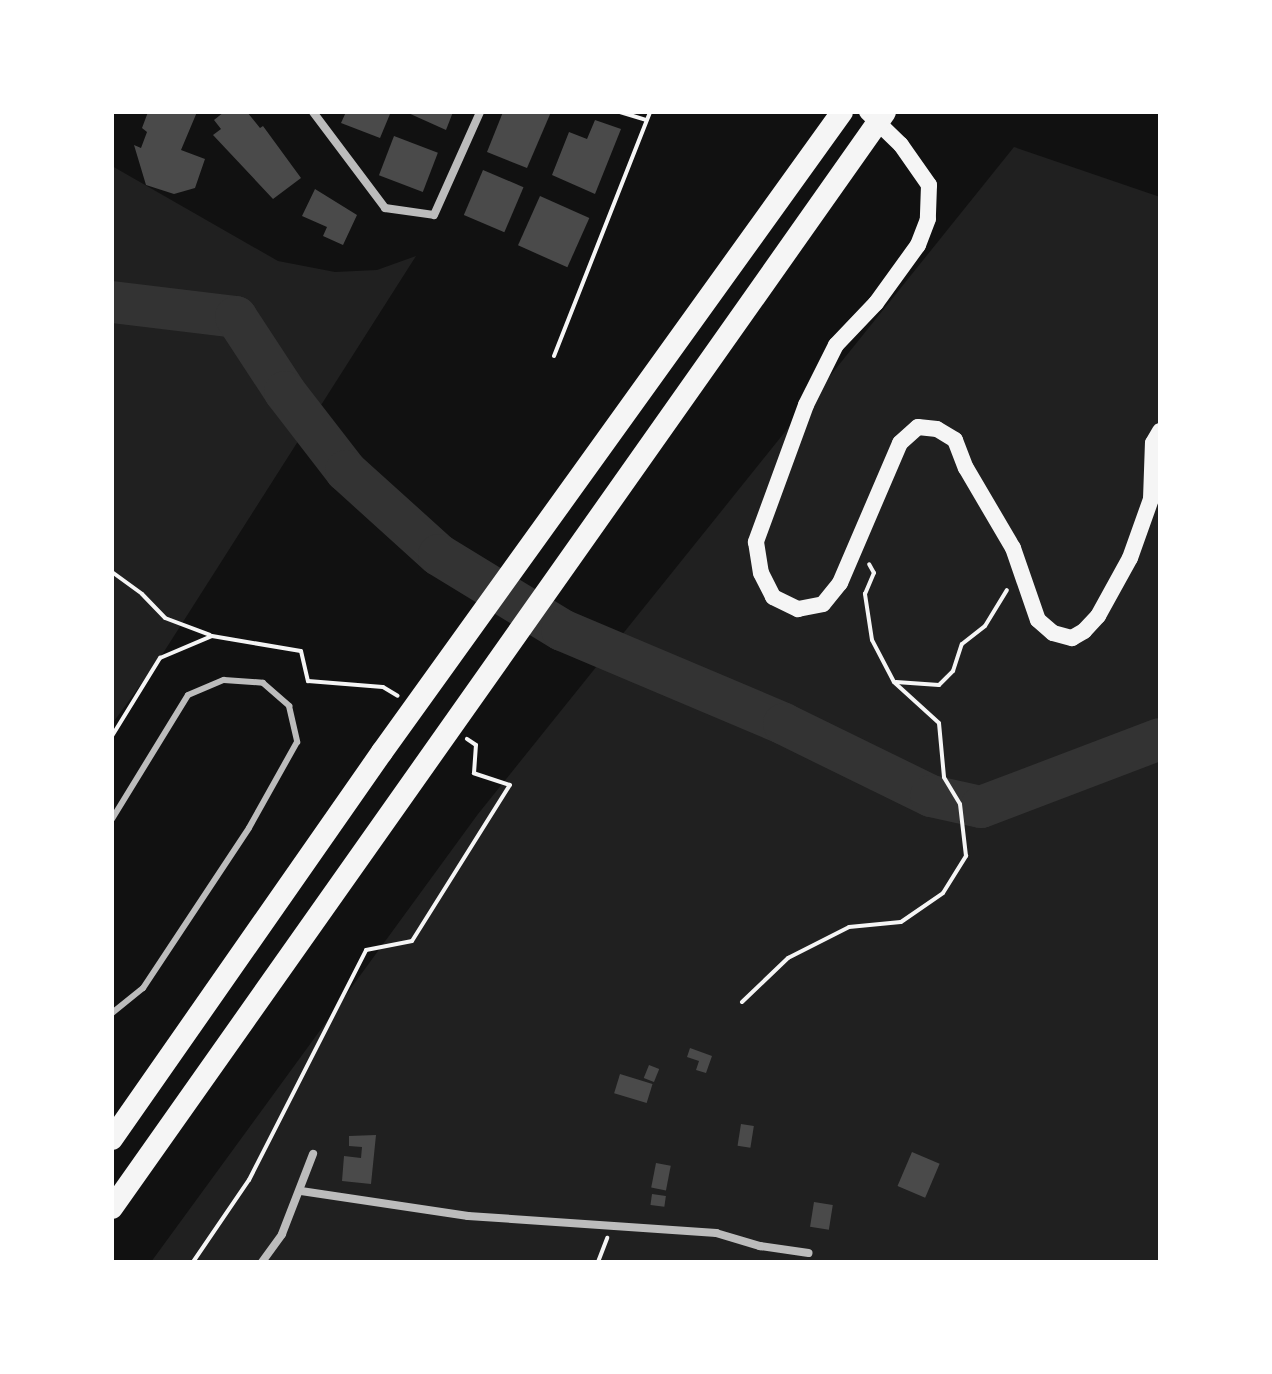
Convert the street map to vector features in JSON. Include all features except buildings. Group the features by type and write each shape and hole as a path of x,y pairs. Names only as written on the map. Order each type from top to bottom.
{"highway":[{"path":"112,1139 382,752 842,112"},
{"path":"112,1208 599,518 869,122 885,112"}],"main road":[{"path":"869,122 901,145 929,185 928,219 918,245 876,303 836,345 806,405 756,542 761,573 773,597 798,609 823,604 840,583 900,443 918,427 937,429 955,440 966,468 1013,548 1038,620 1053,633 1072,638 1084,631 1098,616 1135,544 1151,499 1153,443 1160,431"}],"street":[{"path":"313,112 385,208 434,215 480,112"},
{"path":"262,1262 282,1234 313,1154"},
{"path":"301,1191 468,1216 716,1233 760,1246 808,1253"}],"lane":[{"path":"112,819 188,695 224,680 263,683 289,706 297,742 249,828 143,988 112,1013"}],"path":[{"path":"620,112 646,120"},
{"path":"554,356 650,112"},
{"path":"742,1002 788,958 849,927 901,922 943,893 966,856 960,804 944,777 939,723 894,682 872,640 865,594 874,573 858,542"},
{"path":"894,682 939,685 953,671 962,644 985,626 1006,593 1013,548"},
{"path":"112,572 142,594 165,618 212,636"},
{"path":"598,1262 611,1225"}],"shaded area":[{"path":"1014,147 1160,197 1160,1262 151,1262 478,814"},
{"path":"112,166 278,261 335,272 377,270 416,256 160,658 112,724"}],"waterway":[{"path":"112,302 236,317 285,392 346,471 439,555 562,630 784,724 931,796 981,807 1160,739"}]}
